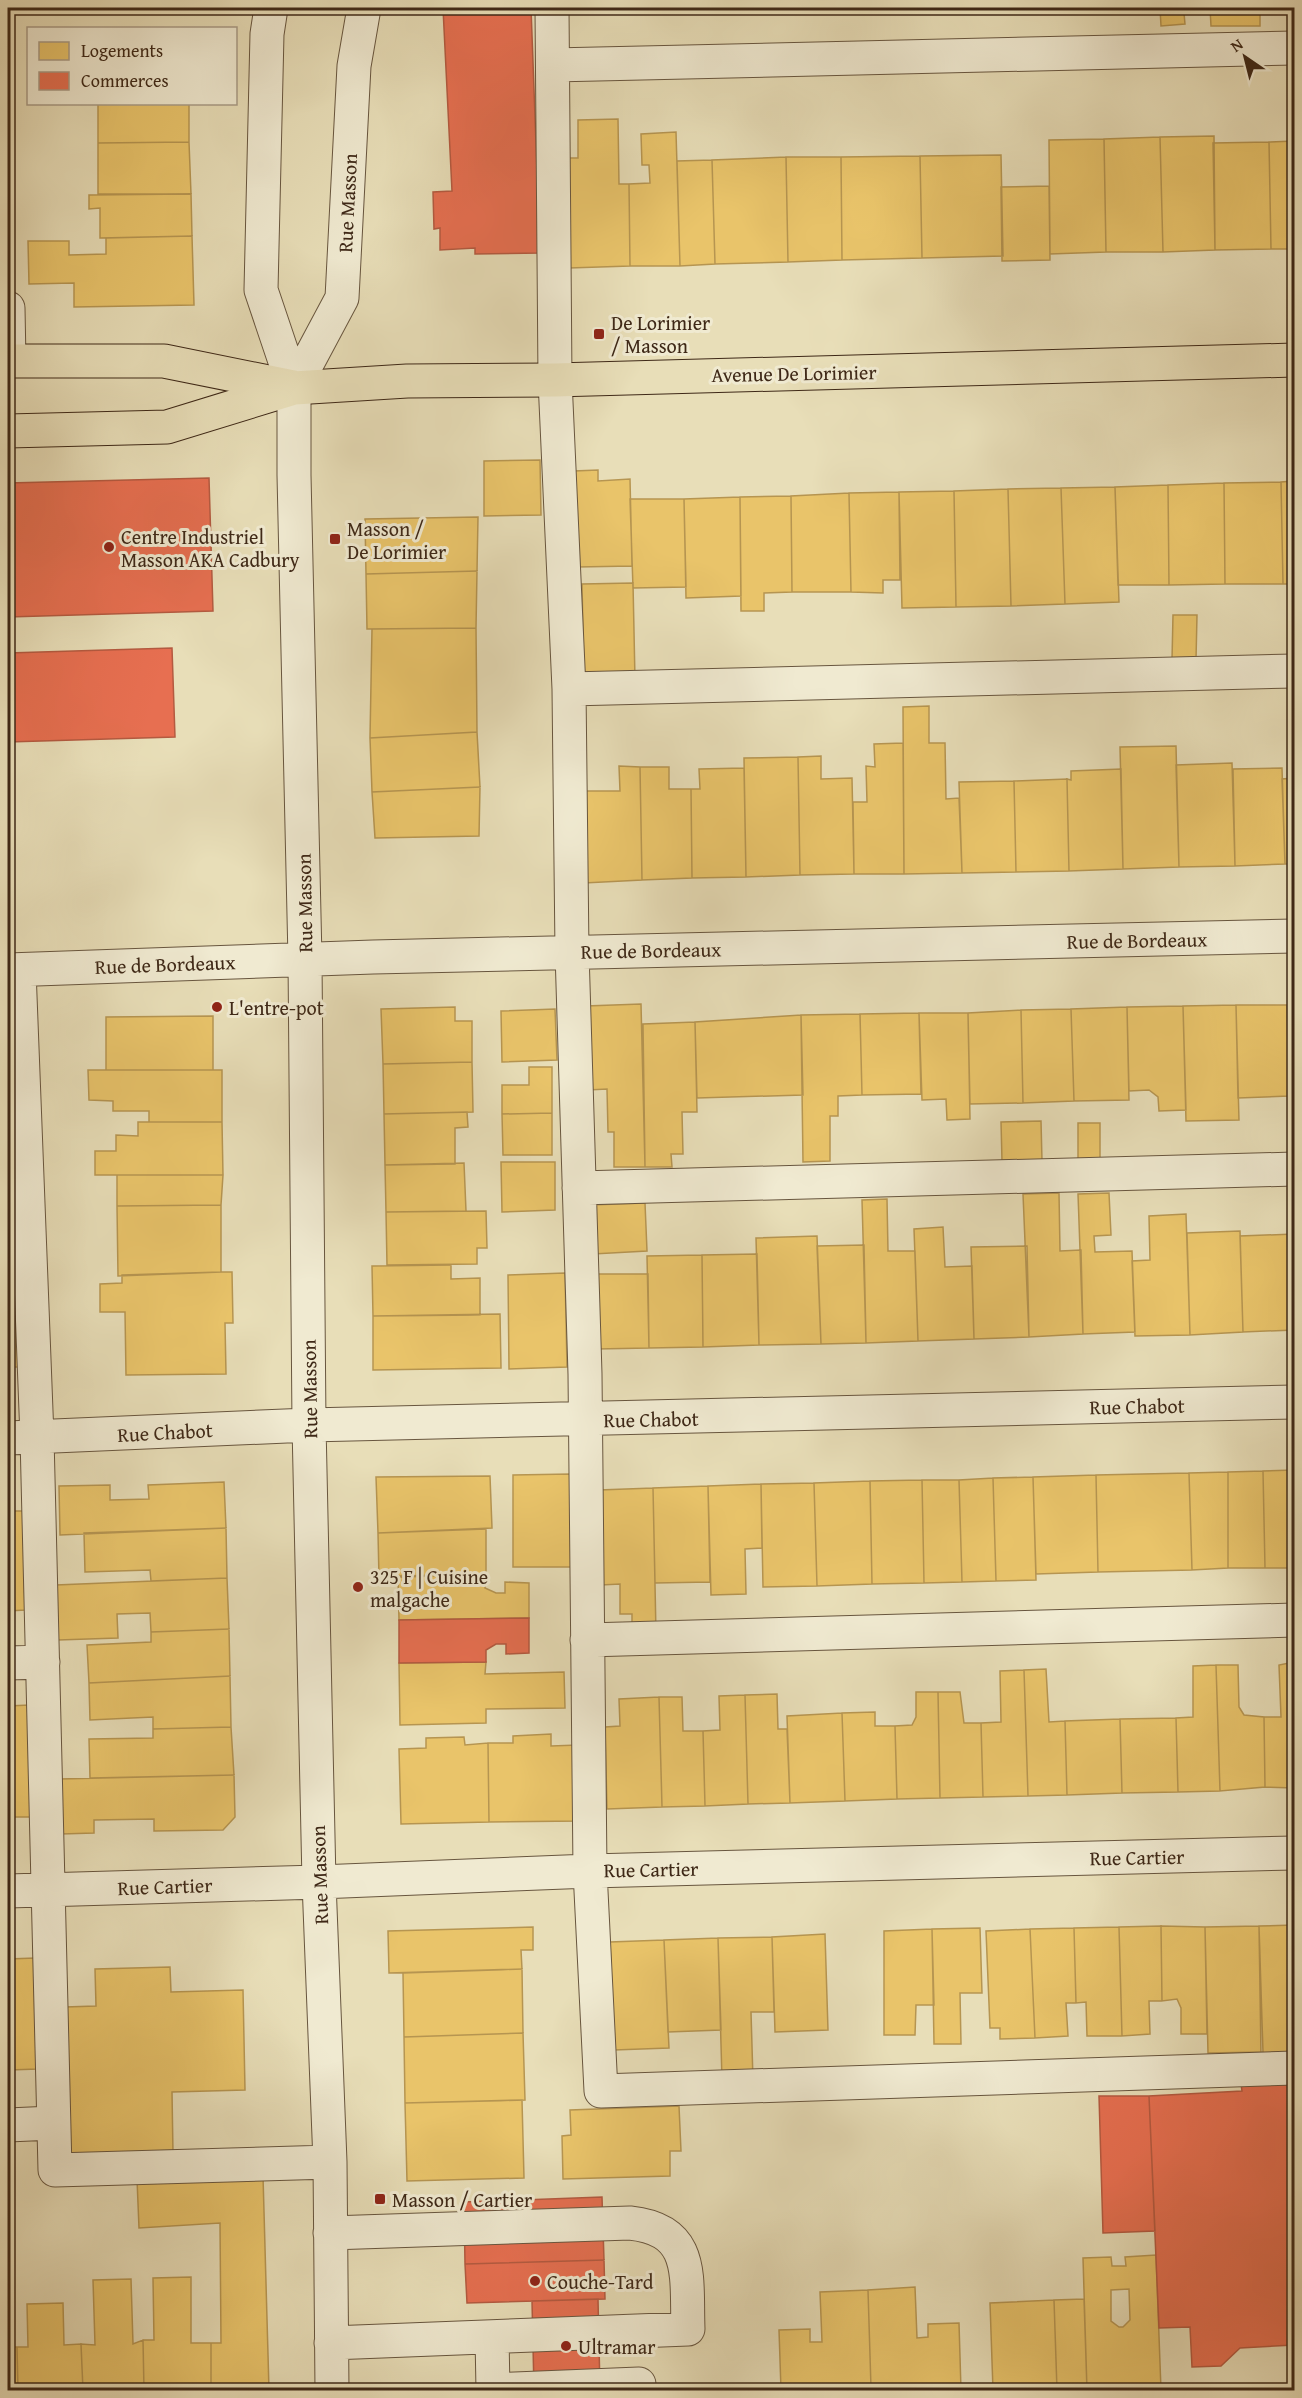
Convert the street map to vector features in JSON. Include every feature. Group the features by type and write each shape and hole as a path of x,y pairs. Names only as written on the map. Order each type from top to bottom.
{"main road":[{"name":"Avenue De Lorimier","path":"8,431 167,427 294,388 407,381 555,380 1294,360"},
{"name":"Avenue De Lorimier","path":"8,361 164,361 294,388"}],"street":[{"name":"Rue Masson","path":"294,388 342,298 354,66 364,8"},
{"path":"552,8 555,380 569,689 572,952 586,1420 590,1871 601,2091 1294,2068"},
{"name":"Rue Masson","path":"268,14 261,290 294,388 305,959 309,1425 319,1882 330,2162 332,2391"},
{"path":"553,65 1294,48"},
{"path":"8,308 8,361"},
{"path":"569,689 1294,671"},
{"name":"Rue de Bordeaux","path":"13,970 305,959 1294,936"},
{"path":"13,970 22,1438 43,1662 55,2170 330,2162"},
{"path":"579,1188 1294,1169"},
{"name":"Rue Chabot","path":"22,1438 309,1425 1294,1402"},
{"path":"587,1640 1294,1620"},
{"path":"8,1663 43,1662"},
{"name":"Rue Cartier","path":"8,1891 590,1871 1294,1853"},
{"path":"8,2125 53,2122"},
{"path":"330,2233 630,2223 650,2225 668,2234 680,2248 686,2266 688,2329 331,2343"},
{"path":"492,2337 494,2390 639,2387 638,2331"}],"building: Logements":[{"path":"1160,8 1194,8 1194,13 1184,13 1185,24 1161,26"},
{"path":"1210,8 1260,8 1260,26 1211,26"},
{"path":"98,105 189,105 189,142 98,143"},
{"path":"618,119 619,184 629,184 630,266 569,268 567,158 578,158 578,120"},
{"path":"676,132 680,266 630,266 629,184 650,183 649,165 642,165 641,134"},
{"path":"1214,136 1215,250 1163,252 1160,137"},
{"path":"1160,137 1163,252 1106,252 1104,139"},
{"path":"1104,139 1106,252 1050,254 1049,140"},
{"path":"1294,141 1294,249 1271,249 1269,142"},
{"path":"189,142 191,194 98,194 98,143"},
{"path":"1269,142 1271,249 1215,250 1213,143"},
{"path":"1001,155 1003,256 922,258 920,156"},
{"path":"920,156 922,258 842,260 841,157"},
{"path":"786,157 841,157 842,260 788,262"},
{"path":"786,157 788,262 715,264 712,160"},
{"path":"712,160 715,264 680,266 677,161"},
{"path":"1049,186 1050,260 1002,261 1001,187"},
{"path":"191,194 192,236 100,238 100,208 89,209 89,195"},
{"path":"192,236 194,305 74,307 74,283 29,284 28,241 69,241 69,255 106,254 106,238"},
{"path":"540,460 541,515 484,516 484,461"},
{"path":"598,470 598,481 630,479 632,566 577,567 574,471"},
{"path":"1294,481 1294,584 1283,584 1281,482"},
{"path":"1281,482 1283,584 1225,584 1224,483"},
{"path":"1224,483 1225,584 1169,585 1168,485"},
{"path":"1168,485 1169,585 1118,585 1115,487"},
{"path":"1115,487 1119,602 1065,604 1061,488"},
{"path":"1061,488 1065,604 1011,606 1008,489"},
{"path":"1008,489 1011,606 956,607 954,491"},
{"path":"954,491 956,607 902,608 899,492"},
{"path":"899,492 900,580 883,580 883,593 851,592 849,493"},
{"path":"849,493 851,592 792,592 791,496"},
{"path":"791,496 792,592 764,593 764,611 741,611 740,497"},
{"path":"740,497 741,596 686,598 684,499"},
{"path":"630,499 684,499 686,587 633,588"},
{"path":"478,517 477,571 366,574 365,519"},
{"path":"477,571 476,628 367,629 366,574"},
{"path":"633,583 635,680 584,681 582,584"},
{"path":"1173,615 1197,615 1196,660 1172,660"},
{"path":"476,628 477,732 370,738 372,629"},
{"path":"929,706 929,743 945,743 946,799 959,798 962,873 904,874 903,707"},
{"path":"477,732 480,787 372,792 370,738"},
{"path":"1292,739 1294,739 1294,776 1292,773"},
{"path":"903,743 904,874 854,874 853,802 867,802 866,766 875,767 874,744"},
{"path":"1176,746 1179,867 1123,869 1120,747"},
{"path":"821,756 821,779 852,778 854,874 800,875 798,757"},
{"path":"798,757 800,875 746,877 744,758"},
{"path":"1232,763 1235,866 1179,867 1176,765"},
{"path":"619,766 640,767 642,880 584,883 583,791 620,791"},
{"path":"640,767 669,767 669,789 691,789 692,878 642,880"},
{"path":"744,768 746,877 692,878 691,789 700,789 699,769"},
{"path":"1282,768 1285,864 1235,866 1233,769"},
{"path":"1121,769 1123,869 1069,871 1067,779 1071,780 1071,771"},
{"path":"1294,778 1294,864 1285,864 1282,779"},
{"path":"1067,779 1069,871 1016,872 1014,781"},
{"path":"1014,781 1016,872 962,873 959,782"},
{"path":"480,787 479,836 375,838 372,792"},
{"path":"641,1004 645,1167 614,1167 614,1132 608,1132 607,1089 588,1090 586,1006"},
{"path":"1294,1004 1294,1096 1289,1096 1287,1005"},
{"path":"1236,1005 1239,1120 1186,1121 1183,1006"},
{"path":"1236,1005 1287,1005 1289,1096 1238,1098"},
{"path":"1183,1006 1186,1110 1159,1111 1158,1097 1149,1090 1129,1091 1127,1007"},
{"path":"455,1007 455,1021 472,1021 472,1062 383,1064 381,1009"},
{"path":"1127,1007 1129,1100 1074,1101 1071,1009"},
{"path":"555,1009 557,1060 502,1062 501,1011"},
{"path":"1071,1009 1074,1101 1023,1103 1021,1010"},
{"path":"1021,1010 1023,1103 970,1104 968,1013"},
{"path":"919,1013 921,1094 862,1095 860,1014"},
{"path":"919,1013 968,1013 970,1119 947,1120 946,1099 922,1100"},
{"path":"860,1014 862,1095 838,1096 838,1116 830,1116 830,1161 803,1162 801,1015"},
{"path":"801,1015 803,1095 697,1098 695,1022"},
{"path":"213,1016 213,1070 106,1070 106,1017"},
{"path":"695,1022 697,1112 682,1112 683,1154 671,1154 672,1167 645,1167 643,1024"},
{"path":"472,1062 473,1112 384,1114 383,1064"},
{"path":"529,1067 552,1067 552,1113 502,1114 502,1085 529,1085"},
{"path":"88,1070 222,1070 222,1122 149,1122 149,1111 113,1111 113,1101 89,1100"},
{"path":"467,1112 468,1127 455,1128 455,1164 385,1165 384,1114"},
{"path":"552,1113 552,1155 503,1155 502,1114"},
{"path":"1041,1121 1042,1161 1002,1161 1001,1122"},
{"path":"138,1122 222,1122 223,1175 95,1175 95,1151 116,1151 116,1135 138,1136"},
{"path":"1078,1123 1100,1123 1100,1160 1078,1160"},
{"path":"501,1162 555,1162 555,1210 502,1212"},
{"path":"464,1163 466,1211 386,1212 385,1165"},
{"path":"117,1175 223,1175 221,1205 117,1206"},
{"path":"1059,1193 1060,1251 1081,1250 1083,1334 1029,1337 1023,1194"},
{"path":"1109,1193 1111,1235 1094,1236 1095,1252 1132,1251 1135,1332 1083,1334 1078,1194"},
{"path":"887,1199 888,1251 915,1251 918,1341 866,1343 862,1200"},
{"path":"645,1203 647,1251 593,1254 591,1205"},
{"path":"221,1205 221,1272 118,1276 117,1206"},
{"path":"486,1211 487,1248 477,1248 477,1264 387,1265 386,1212"},
{"path":"1186,1214 1190,1335 1135,1336 1132,1261 1150,1260 1149,1216"},
{"path":"943,1227 945,1267 972,1266 974,1339 918,1341 914,1229"},
{"path":"1240,1231 1243,1332 1190,1335 1187,1233"},
{"path":"1294,1234 1294,1330 1243,1332 1240,1236"},
{"path":"817,1236 821,1344 759,1345 756,1238"},
{"path":"864,1245 866,1343 821,1344 817,1246"},
{"path":"1027,1246 1029,1337 974,1339 971,1247"},
{"path":"757,1254 759,1345 703,1347 702,1255"},
{"path":"702,1255 703,1347 649,1348 647,1256"},
{"path":"8,1258 18,1258 22,1367 8,1367"},
{"path":"451,1265 451,1279 480,1278 480,1315 373,1316 372,1266"},
{"path":"232,1272 233,1323 225,1323 226,1374 126,1375 125,1312 100,1312 100,1284 122,1283 122,1275"},
{"path":"565,1273 567,1367 509,1369 508,1275"},
{"path":"595,1274 648,1274 649,1348 596,1349"},
{"path":"500,1314 501,1368 373,1370 373,1316"},
{"path":"1294,1470 1294,1568 1265,1568 1263,1471"},
{"path":"1263,1471 1265,1568 1228,1568 1228,1472"},
{"path":"1228,1472 1228,1568 1192,1570 1189,1473"},
{"path":"1189,1473 1192,1570 1098,1572 1096,1475"},
{"path":"571,1474 571,1567 513,1567 513,1475"},
{"path":"1096,1475 1098,1572 1036,1574 1033,1477"},
{"path":"490,1476 492,1528 378,1533 376,1477"},
{"path":"1033,1477 1036,1580 996,1581 993,1478"},
{"path":"993,1478 996,1581 962,1582 959,1480"},
{"path":"922,1480 959,1480 962,1582 924,1583"},
{"path":"922,1480 924,1583 872,1584 870,1481"},
{"path":"870,1481 872,1584 817,1586 814,1483"},
{"path":"224,1482 226,1528 60,1535 59,1486 110,1485 110,1500 149,1499 148,1485"},
{"path":"814,1483 817,1586 763,1587 761,1484"},
{"path":"761,1484 762,1548 745,1549 746,1594 711,1595 708,1486"},
{"path":"708,1486 710,1582 655,1583 653,1488"},
{"path":"653,1488 656,1633 632,1634 632,1614 620,1614 620,1584 601,1585 599,1490"},
{"path":"8,1511 23,1511 25,1610 8,1611"},
{"path":"226,1528 227,1578 151,1581 150,1570 85,1572 84,1533"},
{"path":"486,1529 486,1574 379,1578 378,1533"},
{"path":"486,1574 485,1588 496,1593 505,1593 505,1582 529,1583 529,1618 399,1620 398,1576"},
{"path":"227,1578 229,1629 151,1632 150,1613 117,1614 118,1638 58,1640 56,1585"},
{"path":"229,1629 230,1676 89,1683 87,1645 151,1642 151,1632"},
{"path":"486,1662 485,1674 564,1672 565,1708 486,1709 486,1723 400,1725 399,1663"},
{"path":"1294,1662 1294,1788 1265,1787 1264,1717 1281,1717 1279,1665"},
{"path":"1216,1665 1220,1791 1178,1792 1176,1718 1193,1717 1193,1666"},
{"path":"1216,1665 1238,1665 1239,1707 1244,1715 1264,1717 1265,1787 1220,1791"},
{"path":"1046,1669 1049,1722 1065,1721 1067,1795 1028,1796 1024,1670"},
{"path":"1024,1670 1028,1796 983,1797 981,1723 1001,1722 1000,1671"},
{"path":"230,1676 231,1727 153,1729 153,1717 90,1720 89,1683"},
{"path":"916,1692 938,1692 940,1798 897,1799 895,1726 912,1725 916,1717"},
{"path":"938,1692 960,1692 964,1723 981,1723 983,1797 940,1798"},
{"path":"777,1694 778,1729 787,1729 790,1803 748,1804 745,1695"},
{"path":"745,1695 748,1804 705,1806 703,1731 720,1730 719,1696"},
{"path":"659,1697 662,1807 607,1809 605,1727 620,1726 619,1699"},
{"path":"659,1697 682,1697 683,1731 703,1731 705,1806 662,1807"},
{"path":"29,1705 32,1817 8,1817 8,1706"},
{"path":"875,1712 875,1726 895,1726 897,1799 845,1801 842,1713"},
{"path":"842,1713 845,1801 790,1803 787,1716"},
{"path":"1176,1718 1178,1792 1122,1793 1120,1719"},
{"path":"1120,1719 1122,1793 1067,1795 1065,1721"},
{"path":"231,1727 234,1775 90,1778 89,1739 153,1738 153,1729"},
{"path":"551,1734 551,1746 578,1745 580,1821 489,1822 488,1743 513,1743 513,1736"},
{"path":"464,1737 465,1745 488,1743 489,1822 401,1824 399,1749 426,1748 426,1738"},
{"path":"234,1775 235,1817 223,1830 154,1831 154,1819 94,1820 94,1833 61,1834 59,1779"},
{"path":"1294,1925 1293,2055 1261,2056 1259,1926"},
{"path":"1161,1926 1205,1927 1207,2034 1181,2034 1181,2008 1177,1999 1162,2001"},
{"path":"1161,1926 1162,2001 1149,2001 1150,2034 1122,2036 1119,1927"},
{"path":"1259,1926 1263,2052 1208,2053 1205,1927"},
{"path":"533,1927 533,1950 521,1950 522,1969 389,1973 388,1931"},
{"path":"1119,1927 1122,2036 1087,2036 1086,2002 1076,2003 1074,1928"},
{"path":"980,1928 982,1993 960,1993 961,2044 934,2044 932,1929"},
{"path":"1074,1928 1076,2003 1066,2003 1068,2036 1035,2038 1030,1929"},
{"path":"932,1929 934,2005 916,2005 915,2035 884,2035 884,1931"},
{"path":"1030,1929 1035,2038 1000,2039 1000,2028 990,2028 986,1931"},
{"path":"825,1934 828,2030 775,2032 772,1937"},
{"path":"772,1937 774,2012 751,2012 753,2080 722,2080 718,1938"},
{"path":"718,1938 721,2030 668,2032 664,1940"},
{"path":"664,1940 669,2048 614,2050 610,1942"},
{"path":"35,1958 38,2069 9,2070 8,1959"},
{"path":"170,1967 171,1992 243,1990 245,2090 172,2092 173,2154 68,2157 65,2007 96,2006 95,1969"},
{"path":"522,1969 523,2033 404,2037 403,1973"},
{"path":"523,2033 525,2100 405,2103 404,2037"},
{"path":"522,2100 524,2178 407,2181 405,2103"},
{"path":"679,2106 681,2151 670,2151 670,2176 563,2179 562,2136 571,2135 570,2110"},
{"path":"263,2176 269,2390 211,2390 211,2343 221,2343 220,2223 139,2228 137,2179"},
{"path":"1156,2255 1161,2390 1087,2390 1083,2258 1111,2257 1112,2266 1126,2266 1125,2257","holes":["1129,2289 1130,2320 1123,2327 1111,2321 1111,2290"]},
{"path":"191,2277 191,2343 211,2343 211,2390 144,2390 143,2340 154,2340 153,2278"},
{"path":"131,2279 133,2344 143,2340 144,2390 83,2390 81,2344 95,2345 93,2280"},
{"path":"915,2287 917,2338 928,2337 928,2324 959,2323 961,2390 905,2390 905,2386 871,2388 868,2290"},
{"path":"868,2290 871,2388 781,2390 779,2330 810,2329 810,2342 822,2342 820,2292"},
{"path":"1084,2299 1087,2390 1057,2390 1054,2300"},
{"path":"1054,2300 1057,2390 993,2390 990,2303"},
{"path":"63,2303 64,2345 81,2344 83,2390 18,2390 17,2347 28,2347 27,2304"},
{"path":"8,2347 17,2347 18,2390 8,2390"}],"building: Commerces":[{"path":"443,8 531,8 540,253 475,254 475,248 440,250 440,228 434,229 433,192 452,191"},
{"name":"Centre Industriel Masson AKA Cadbury","path":"209,478 213,611 8,617 8,483"},
{"path":"172,648 175,737 8,742 8,653"},
{"path":"529,1618 529,1653 506,1654 506,1644 496,1644 486,1650 486,1662 399,1663 399,1620"},
{"path":"1294,2081 1294,2345 1240,2348 1221,2366 1192,2367 1190,2327 1159,2328 1149,2096 1242,2091 1241,2084"},
{"path":"1099,2096 1149,2096 1155,2231 1103,2233"},
{"path":"602,2197 604,2260 465,2264 464,2202"},
{"name":"Couche-Tard","path":"604,2260 605,2299 467,2303 465,2264"},
{"name":"Ultramar","path":"598,2299 600,2390 534,2390 532,2301"}],"place":[{"name":"De Lorimier / Masson","path":"599,334"},
{"name":"Masson / De Lorimier","path":"335,539"},
{"name":"Centre Industriel Masson AKA Cadbury","path":"109,547"},
{"name":"L'entre-pot","path":"217,1007"},
{"name":"325 F | Cuisine malgache","path":"358,1587"},
{"name":"Masson / Cartier","path":"380,2199"},
{"name":"Couche-Tard","path":"535,2281"},
{"name":"Ultramar","path":"566,2346"}]}
